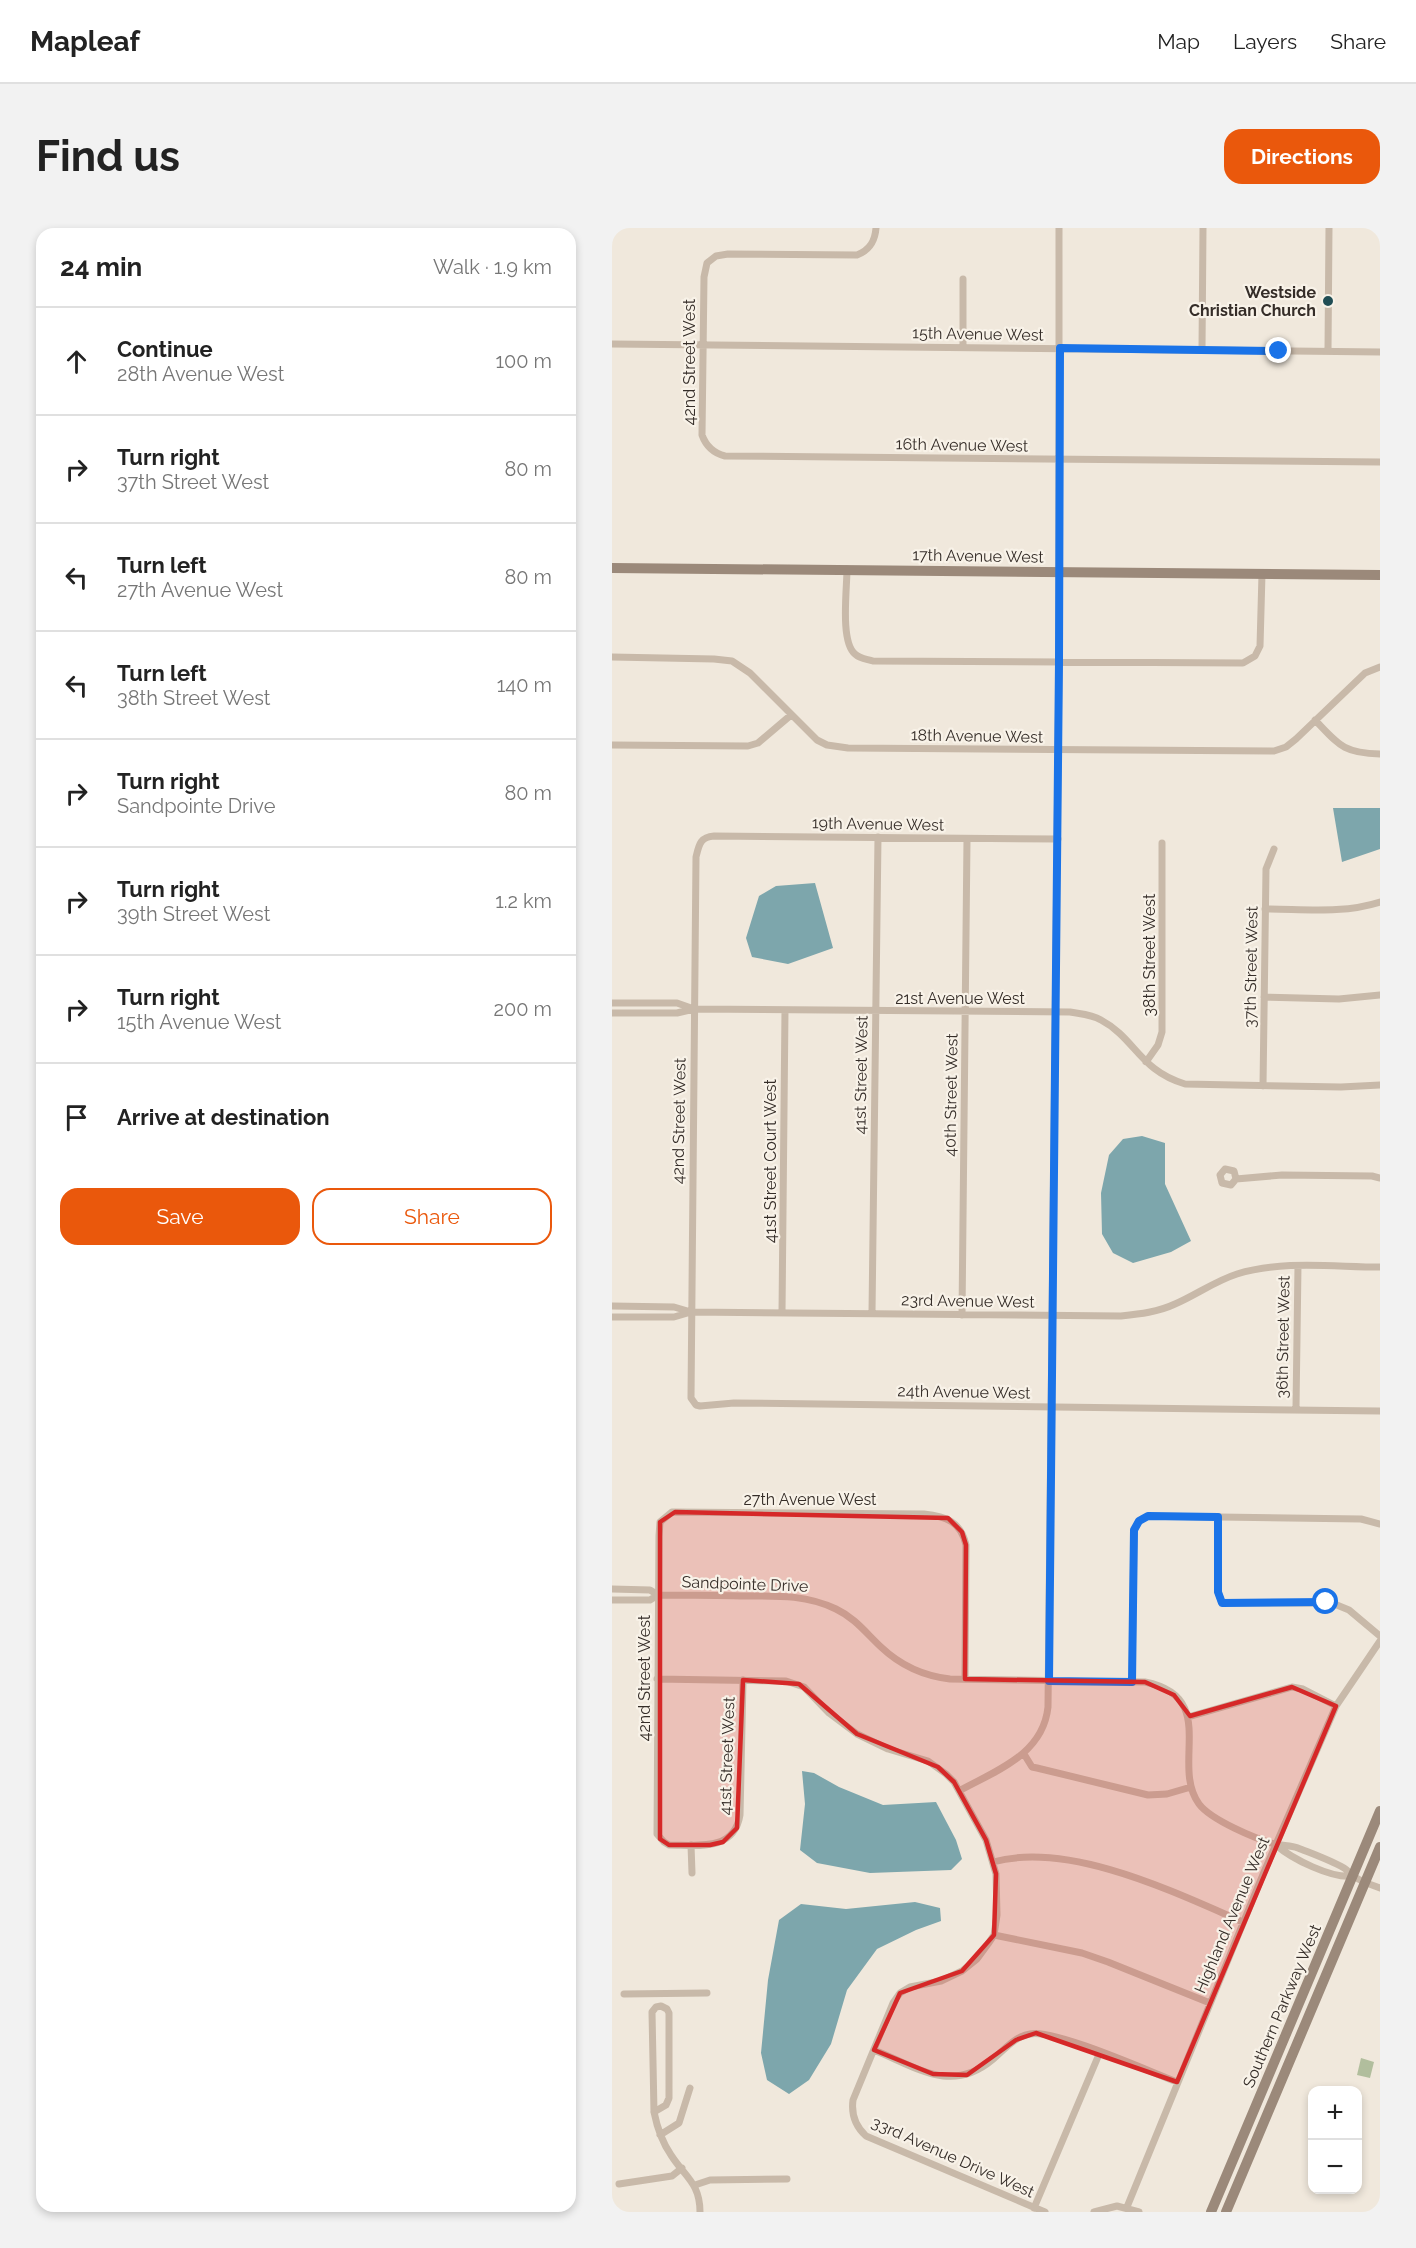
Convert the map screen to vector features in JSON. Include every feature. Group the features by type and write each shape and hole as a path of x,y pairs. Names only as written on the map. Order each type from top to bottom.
{"street":[{"name":"42nd Street West","path":"723,455 708,447 702,435 704,277 705,267 709,260 728,254 857,255 871,246 876,228"},
{"path":"958,1791 1024,1754 1036,1741 1048,1712 1059,750 1059,228"},
{"path":"1202,350 1203,228"},
{"path":"1328,351 1329,228"},
{"path":"963,279 963,347"},
{"name":"15th Avenue West","path":"612,344 1380,352"},
{"name":"16th Avenue West","path":"723,455 1380,462"},
{"name":"17th Avenue West","path":"612,568 1380,575"},
{"path":"847,569 847,642 851,651 861,658 873,661 1232,664 1247,662 1255,656 1260,646 1262,574"},
{"name":"18th Avenue West","path":"612,657 732,661 750,672 817,740 835,747 1059,750 1274,751 1286,747 1365,672 1380,667"},
{"path":"612,745 748,746 758,743 772,733 791,714"},
{"path":"1315,720 1336,742 1349,750 1380,754"},
{"name":"19th Avenue West","path":"700,841 714,836 1058,840"},
{"name":"41st Street West","path":"872,1313 878,837"},
{"name":"40th Street West","path":"962,1315 967,839"},
{"name":"42nd Street West","path":"694,1402 691,1398 691,1312 694,1009 696,858 700,841"},
{"name":"38th Street West","path":"1146,1062 1158,1045 1162,1032 1162,843"},
{"name":"37th Street West","path":"1263,1086 1266,869 1274,849"},
{"path":"1265,909 1344,910 1358,909 1380,902"},
{"path":"1264,997 1339,999 1380,994"},
{"name":"21st Avenue West","path":"612,1003 677,1003 694,1009"},
{"name":"21st Avenue West","path":"612,1013 677,1013 694,1009 1086,1014 1115,1029 1157,1072 1185,1084 1341,1087 1380,1084"},
{"name":"41st Street Court West","path":"782,1312 784,1010"},
{"path":"1236,1179 1282,1175 1380,1178"},
{"name":"36th Street West","path":"1296,1408 1298,1266"},
{"name":"23rd Avenue West","path":"612,1306 674,1307 691,1312 1121,1316 1151,1312 1173,1305 1221,1280 1263,1268 1380,1267"},
{"name":"23rd Avenue West","path":"612,1317 674,1317 691,1312"},
{"name":"24th Avenue West","path":"694,1402 700,1406 734,1402 1296,1408 1380,1411"},
{"name":"27th Avenue West","path":"664,1517 675,1512 924,1514 948,1518 962,1532 966,1545 965,1679"},
{"path":"1132,1682 1134,1530 1139,1521 1148,1516 1361,1519 1380,1524"},
{"name":"42nd Street West","path":"664,1517 660,1522 659,1536 657,1834 669,1845 691,1845"},
{"path":"1218,1517 1218,1592 1222,1603 1332,1602 1349,1610 1380,1636"},
{"name":"Sandpointe Drive","path":"612,1589 650,1590 658,1595 791,1596 808,1599 849,1616 889,1654 918,1672 934,1677 1151,1683 1165,1689 1180,1701 1188,1717"},
{"name":"Sandpointe Drive","path":"612,1600 650,1600 658,1595"},
{"name":"Highland Avenue West","path":"1127,2207 1177,2082 1336,1706 1380,1641"},
{"path":"657,1679 786,1681 799,1684 848,1728 888,1749 934,1764 946,1774 958,1791 986,1840 993,1862 997,1892 994,1935 977,1959 962,1971 941,1981 910,1987 900,1993 893,2003 874,2050 945,2077 967,2075 978,2070 1016,2040 1030,2033 1057,2037 1177,2082"},
{"name":"41st Street West","path":"691,1845 716,1844 729,1837 734,1832 741,1815 743,1680"},
{"path":"1336,1706 1308,1691 1292,1687 1188,1717 1191,1788 1199,1804 1215,1818 1276,1845 1292,1857 1339,1877 1353,1876 1380,1888"},
{"path":"1024,1754 1032,1767 1148,1795 1167,1794 1191,1788"},
{"name":"Southern Parkway West","path":"1211,2212 1380,1811"},
{"path":"691,1845 692,1873"},
{"name":"Southern Parkway West","path":"1226,2212 1380,1846"},
{"path":"993,1862 1009,1858 1041,1856 1098,1868 1165,1890 1244,1922"},
{"path":"994,1935 1082,1953 1210,2003"},
{"path":"624,1994 707,1993"},
{"path":"661,1994 661,2006"},
{"path":"654,2112 666,2105 669,2098 669,2013 668,2009 661,2006 653,2009 652,2017 654,2112 660,2135 669,2153 694,2185 698,2194 700,2212"},
{"name":"33rd Avenue Drive West","path":"874,2050 852,2107 854,2121 866,2136 1045,2212"},
{"path":"1034,2208 1100,2052"},
{"path":"660,2135 679,2123 690,2088"},
{"path":"619,2184 672,2176 682,2168"},
{"path":"694,2185 710,2180 787,2180"},
{"path":"1094,2212 1109,2207 1127,2207 1139,2212"}],"highlighted area":[{"path":"675,1512 948,1518 962,1532 966,1545 965,1679 1145,1682 1174,1695 1190,1716 1292,1687 1336,1706 1177,2082 1036,2033 1016,2040 967,2075 933,2074 874,2050 900,1993 962,1971 994,1935 996,1874 986,1840 954,1782 938,1767 857,1734 799,1684 743,1680 737,1828 723,1842 710,1845 669,1845 660,1839 660,1522"}],"green space":[{"path":"1361,2058 1374,2062 1370,2078 1357,2075"}],"water":[{"path":"1333,808 1380,808 1380,849 1342,862"},
{"path":"815,883 833,948 788,964 752,957 746,938 759,896 776,886"},
{"path":"1142,1136 1165,1143 1165,1184 1191,1241 1171,1252 1133,1263 1113,1253 1102,1234 1101,1193 1109,1155 1123,1139"},
{"path":"802,1771 814,1773 839,1787 883,1805 936,1802 956,1840 962,1859 951,1870 870,1873 817,1863 800,1850 805,1804"},
{"path":"915,1902 940,1908 941,1921 877,1949 847,1990 831,2044 809,2080 789,2094 767,2080 761,2053 768,1980 779,1920 801,1904 846,1909"}],"place":[{"name":"Westside Christian Church","path":"1328,301"}],"route":[{"path":"1279,351 1060,348 1060,571 1049,1681 1132,1682 1134,1530 1139,1521 1148,1516 1218,1517 1218,1592 1224,1604 1326,1602"}]}
